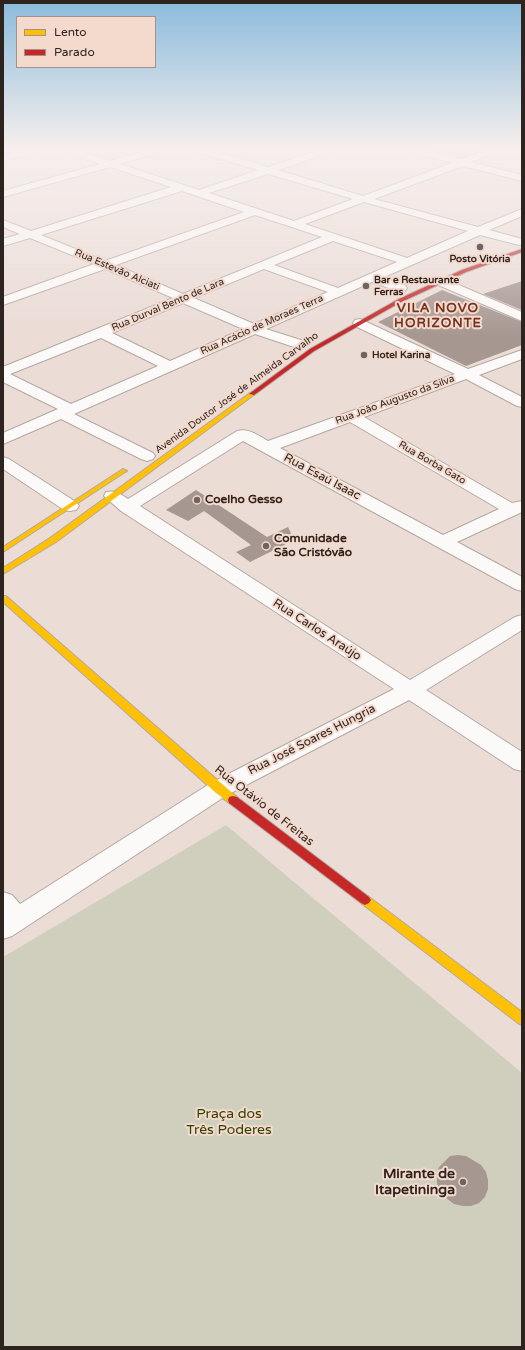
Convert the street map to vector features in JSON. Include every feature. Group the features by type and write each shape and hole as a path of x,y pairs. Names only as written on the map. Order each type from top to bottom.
{"main road":[{"name":"Avenida Doutor José de Almeida Carvalho","path":"3,572 53,540 120,502 312,350 399,301 434,279 521,244"},
{"path":"389,294 404,287"},
{"path":"3,550 144,458"},
{"name":"Rua Otávio de Freitas","path":"3,598 219,789 522,1019"}],"street":[{"path":"3,243 108,210"},
{"path":"253,210 408,262"},
{"path":"296,224 334,210"},
{"path":"403,210 521,244"},
{"path":"3,301 256,211"},
{"name":"Rua Acácio de Moraes Terra","path":"3,439 522,212"},
{"name":"Rua Estevão Alciati","path":"3,223 106,264 254,329 297,345"},
{"name":"Rua Durval Bento de Lara","path":"3,372 102,333 181,298 333,237"},
{"path":"263,265 338,292"},
{"path":"371,278 404,287"},
{"path":"434,279 522,317"},
{"path":"360,323 467,374 522,403"},
{"path":"102,333 170,366"},
{"name":"Rua João Augusto da Silva","path":"268,447 522,354"},
{"path":"3,376 144,458"},
{"name":"Rua Borba Gato","path":"351,416 517,508"},
{"name":"Rua Esaú Isaac","path":"120,502 243,434 522,585"},
{"path":"3,462 70,506"},
{"name":"Rua Carlos Araújo","path":"120,502 522,763"},
{"path":"443,542 517,508"},
{"name":"Rua José Soares Hungria","path":"8,917 219,789 410,690 522,621"}],"green space":[{"name":"Praça dos Três Poderes","path":"226,825 522,1073 522,1347 3,1347 3,957"}],"building":[{"path":"522,281 522,310 483,294"},
{"path":"442,290 522,322 522,345 466,366 378,322"},
{"path":"196,490 267,537 288,527 294,540 250,562 236,552 251,545 204,511 188,521 166,510"},
{"name":"Mirante de Itapetininga","path":"450,1156 466,1156 481,1165 486,1172 488,1189 485,1197 479,1203 471,1206 454,1204 440,1191 437,1183 439,1167"}],"traffic: slow":[{"path":"3,572 53,540 252,394"},
{"path":"3,550 123,471"},
{"path":"3,598 233,800"},
{"path":"365,900 522,1019"}],"traffic: jam":[{"path":"252,394 312,350 399,301 464,271 522,250"},
{"path":"233,800 365,900"}],"place":[{"name":"Posto Vitória","path":"480,247"},
{"name":"Bar e Restaurante Ferras","path":"366,286"},
{"name":"Hotel Karina","path":"364,355"},
{"name":"Coelho Gesso","path":"197,500"},
{"name":"Comunidade São Cristóvão","path":"266,546"},
{"name":"Mirante de Itapetininga","path":"463,1182"}],"district":[{"name":"VILA NOVO HORIZONTE","path":"438,316"}]}
